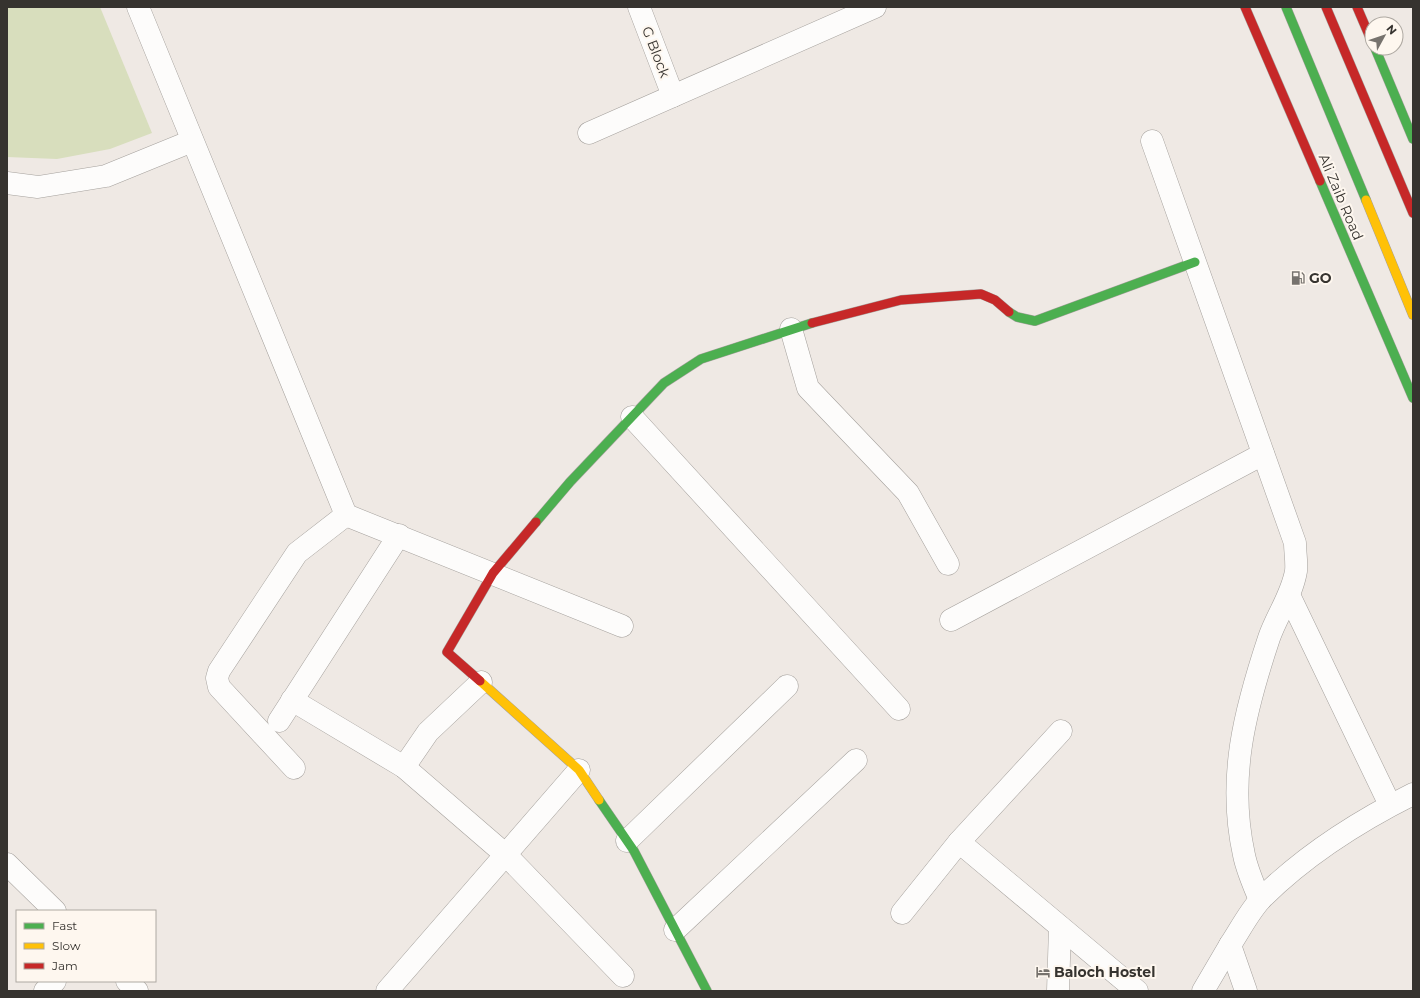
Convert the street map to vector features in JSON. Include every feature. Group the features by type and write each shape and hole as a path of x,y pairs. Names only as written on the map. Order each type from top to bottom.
{"street":[{"path":"138,7 346,515 399,535 622,626"},
{"name":"G Block","path":"638,7 673,96"},
{"path":"589,132 875,7"},
{"name":"Ali Zaib Road","path":"1245,7 1413,398"},
{"name":"Ali Zaib Road","path":"1286,7 1413,315"},
{"path":"1326,7 1413,213"},
{"path":"1358,7 1364,22"},
{"path":"1379,56 1408,112 1413,139"},
{"path":"7,183 38,187 106,176 192,141"},
{"path":"1152,141 1295,543 1296,570 1289,596 1273,627 1255,678 1237,768 1238,820 1244,856 1260,900"},
{"path":"707,991 627,841 579,770 447,652 493,573 570,482 664,383 701,359 791,330 901,300 981,294 993,298 1013,316 1023,321 1035,321 1195,262"},
{"path":"791,330 808,388 908,493 948,564"},
{"path":"632,416 899,709"},
{"path":"951,620 1263,454"},
{"path":"294,768 219,687 217,678 219,671 297,553 346,515"},
{"path":"279,720 399,535"},
{"path":"1289,596 1390,805"},
{"path":"404,767 428,732 480,682"},
{"path":"627,841 787,686"},
{"path":"292,700 404,767 506,855 623,976"},
{"path":"902,913 959,842 1061,731"},
{"path":"675,930 856,760"},
{"path":"387,991 579,770"},
{"path":"1203,991 1230,945 1260,900 1320,849 1390,805 1413,794"},
{"path":"959,842 1137,991"},
{"path":"7,864 54,910"},
{"path":"1058,991 1060,927"},
{"path":"1230,945 1246,991"},
{"path":"45,991 54,982"},
{"path":"128,982 137,991"}],"green space":[{"path":"7,7 100,7 152,133 110,149 57,159 7,157"}],"traffic: fast":[{"path":"1286,7 1366,200"},
{"path":"1378,56 1413,139"},
{"path":"1320,181 1413,398"},
{"path":"1009,312 1017,317 1035,321 1195,262"},
{"path":"536,522 570,482 664,383 701,359 812,323"},
{"path":"599,800 634,851 707,991"}],"traffic: slow":[{"path":"1366,200 1413,315"},
{"path":"480,681 579,770 599,800"}],"traffic: jam":[{"path":"1245,7 1320,181"},
{"path":"1326,7 1413,213"},
{"path":"1357,7 1364,23"},
{"path":"812,323 901,300 981,294 995,300 1009,312"},
{"path":"480,681 447,652 493,573 536,522"}],"place":[{"name":"GO","path":"1298,278"},
{"name":"Baloch Hostel","path":"1043,972"}]}
